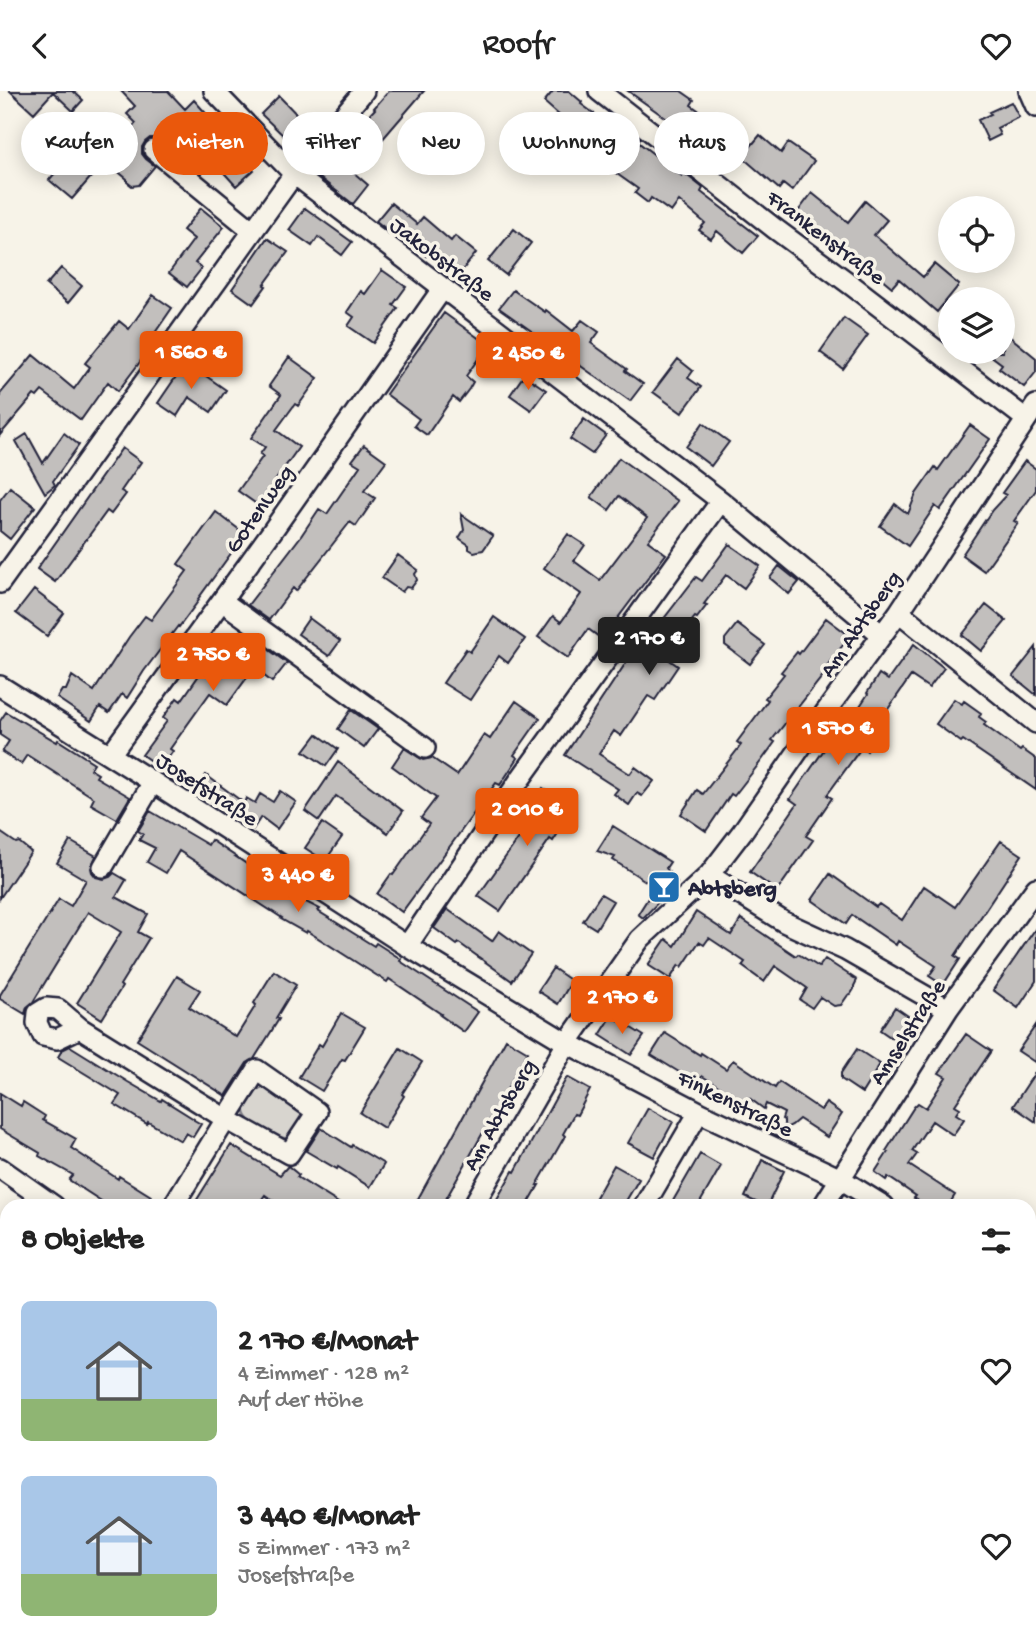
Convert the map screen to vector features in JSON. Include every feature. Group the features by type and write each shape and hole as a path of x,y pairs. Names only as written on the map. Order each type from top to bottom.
{"street":[{"name":"Jakobstraße","path":"214,91 282,162"},
{"path":"346,112 364,91"},
{"name":"Frankenstraße","path":"599,91 854,288 1031,412"},
{"path":"1028,91 1036,107"},
{"path":"185,175 253,231"},
{"path":"0,583 293,175"},
{"name":"Jakobstraße","path":"295,175 722,501 882,635"},
{"name":"Gotenweg","path":"110,755 443,288"},
{"name":"Am Abtsberg","path":"477,1199 566,1043 640,939 709,875 742,832 882,635 1031,412"},
{"path":"407,946 521,778 722,501"},
{"path":"222,601 425,748"},
{"path":"898,611 1036,723"},
{"name":"Josefstraße","path":"0,686 407,946 566,1043"},
{"path":"103,867 153,782"},
{"path":"709,875 784,922 845,950 948,1009"},
{"name":"Amselstraße","path":"827,1199 948,1009 1036,888"},
{"path":"80,1028 226,1119 289,1154 317,1112 257,1070 226,1119 177,1199"},
{"name":"Finkenstraße","path":"566,1043 699,1112 839,1178 873,1199"},
{"path":"648,1199 699,1112"},
{"path":"0,1168 44,1199"}],"shaded area":[{"path":"263,1088 283,1095 300,1111 301,1124 290,1138 262,1130 246,1114 247,1101"}],"building":[{"path":"10,91 73,91 83,100 73,111 53,92 33,112"},
{"path":"121,91 168,91 185,109 194,100 205,112 152,112 152,138 145,142 142,154 152,164 152,170 139,185 132,186 122,175 138,175 138,112 129,112 135,106"},
{"path":"389,91 424,91 406,112 397,112 397,122 383,139 383,112 372,112"},
{"path":"553,91 569,91 592,112 555,112 544,102"},
{"path":"628,91 681,91 694,100 691,105 701,112 657,112"},
{"path":"279,96 294,112 282,112 282,134 268,121 268,112 263,112"},
{"path":"1011,102 1019,117 997,128 1000,135 988,141 978,120"},
{"path":"760,135 781,153 788,143 814,161 792,191 783,184 779,189 749,163 749,148"},
{"path":"640,144 654,154 654,175 687,175 703,188 701,192 758,236 743,253 717,231 711,239 699,230 705,223 679,201 671,212 651,198 648,203 635,193 638,189 618,175 640,175"},
{"path":"53,175 91,177 72,199 49,180"},
{"path":"226,175 248,175 236,186"},
{"path":"316,175 356,175 368,185 353,204"},
{"path":"812,193 848,222 865,201 887,220 874,235 923,277 934,264 938,267 938,273 945,273 959,285 938,287 937,312 899,279 892,287 856,257 853,260 818,231 814,235 793,218"},
{"path":"391,203 417,224 423,217 451,241 455,236 476,253 460,273 431,250 426,256 398,233 395,236 376,221"},
{"path":"201,208 224,227 195,263 202,268 187,287 169,273 194,239 183,230"},
{"path":"305,208 352,242 342,255 318,237 312,246 289,230"},
{"path":"514,229 531,243 506,275 488,261"},
{"path":"267,238 288,252 253,304 232,289"},
{"path":"61,268 82,286 68,303 46,285"},
{"path":"382,270 406,287 393,305 398,308 373,343 348,326 354,317 347,312 361,291 365,294"},
{"path":"513,290 545,312 546,310 573,331 582,320 599,332 591,343 643,384 630,401 499,308"},
{"path":"153,295 172,308 148,343 152,346 118,391 108,382 81,420 42,391 37,397 34,395 0,435 0,394 33,355 74,389 90,367 85,363 119,321 129,329"},
{"path":"444,313 488,345 466,376 473,382 469,389 459,402 453,397 427,435 414,426 419,419 386,394"},
{"path":"844,318 868,335 843,369 820,352"},
{"path":"1015,341 1036,358 1036,372 1024,387 999,368 1002,364 1015,364"},
{"path":"289,357 318,378 276,430 299,447 258,505 238,491 263,456 260,454 265,447 251,438 281,395 269,386"},
{"path":"678,359 693,371 688,378 701,387 682,413 653,392"},
{"path":"186,362 226,390 211,412 189,397 177,416 158,403"},
{"path":"524,375 546,390 531,410 510,395"},
{"path":"584,419 606,435 592,454 570,439"},
{"path":"703,423 729,442 711,466 686,447"},
{"path":"970,425 990,439 940,510 935,506 908,546 880,526 895,504 908,514 916,494 935,467 938,470"},
{"path":"64,433 79,445 53,481 55,485 45,493 16,441 27,434 43,463"},
{"path":"364,445 386,461 364,491 375,498 356,526 350,522 296,591 293,588 269,620 248,605 319,509 327,514 360,466 352,461"},
{"path":"122,448 141,462 121,491 126,494 111,514 107,511 55,582 37,569"},
{"path":"619,458 678,501 648,541 666,554 602,639 588,629 568,658 538,637 553,616 561,622 581,594 544,568 568,534 585,545 574,561 600,580 647,518 619,496 609,510 591,497"},
{"path":"1025,461 1036,469 1036,490 1014,521 1018,523 984,571 962,555 992,510 1006,495 1002,493"},
{"path":"10,487 35,507 10,539 0,531 0,500"},
{"path":"216,512 245,534 127,698 122,694 109,713 100,707 91,721 57,698 62,690 66,690 72,676 94,691 145,616 151,620 187,571 178,564"},
{"path":"461,514 493,536 483,550 474,552 459,538 464,530"},
{"path":"729,544 760,566 744,588 726,575 704,604 707,605 664,656 678,666 655,700 648,696 621,736 614,731 599,754 630,774 635,767 654,781 642,796 637,793 629,805 614,794 618,789 565,755 641,640 645,643 696,577 702,581"},
{"path":"398,555 418,570 415,574 417,580 411,588 406,587 402,592 382,578"},
{"path":"779,566 799,582 789,594 770,578"},
{"path":"34,590 64,613 47,636 16,613"},
{"path":"986,605 1006,621 981,651 962,635"},
{"path":"494,617 525,639 508,663 499,656 470,700 443,683 466,649 470,652"},
{"path":"309,618 340,641 329,656 298,634"},
{"path":"826,618 850,636 823,671 825,673 772,740 775,742 762,760 734,796 731,794 706,831 681,814 697,790 703,794 741,745 737,742 768,700 765,698 784,674 781,672 797,652 799,654"},
{"path":"737,624 765,645 750,664 725,645 725,639"},
{"path":"250,636 287,663 272,682 254,668 227,705 210,693 170,749 173,751 161,768 142,755 167,721 163,718 177,698 181,701 211,658 226,669"},
{"path":"914,644 944,668 929,688 911,676 877,725 882,729 867,751 862,747 827,795 832,798 806,836 813,840 777,891 750,872 797,804 790,799 828,744 831,746 850,721 879,674 888,680"},
{"path":"1036,647 1036,695 1013,676"},
{"path":"954,699 962,704 964,701 981,713 979,717 986,722 984,725 1036,759 1036,790 936,724"},
{"path":"516,701 540,718 514,755 518,758 500,785 496,783 402,912 377,894 429,824 421,818 436,798 392,766 404,748 423,760 432,758 457,775 484,735 490,739"},
{"path":"351,710 378,729 364,748 338,729"},
{"path":"6,712 94,763 90,769 98,774 96,777 130,797 117,819 91,804 94,798 27,755 21,764 2,752 9,741 0,735 0,721"},
{"path":"317,734 338,749 326,766 304,751"},
{"path":"338,762 403,811 388,833 336,796 319,821 305,811"},
{"path":"206,775 244,803 246,798 255,803 260,794 273,802 280,791 296,802 277,829 261,817 253,829 195,790"},
{"path":"543,788 574,808 553,841 550,839 500,911 478,896 528,825 524,822"},
{"path":"150,811 208,845 211,840 294,896 320,909 318,911 374,946 376,943 401,959 400,961 478,1012 464,1032 389,979 387,982 307,931 306,933 281,919 179,851 166,873 147,862 155,848 139,840 143,834 138,831"},
{"path":"322,823 342,837 325,861 305,848"},
{"path":"613,826 670,862 666,868 677,883 643,918 638,914 655,887 613,860 615,857 597,851"},
{"path":"0,832 31,852 0,898"},
{"path":"70,841 96,856 91,868 96,877 104,879 114,873 126,880 116,897 148,914 138,932 149,938 102,1019 77,1003 121,932 88,912 25,1014 0,999 59,899 71,906 86,880 57,863"},
{"path":"1001,841 1022,855 955,956 960,959 943,985 929,976 936,966 898,941 896,945 852,915 846,924 812,900 830,874 876,907 879,904 902,920 924,886 955,907"},
{"path":"601,894 613,901 596,929 583,921"},
{"path":"447,909 492,941 499,931 531,954 512,981 434,928"},
{"path":"696,912 731,935 741,919 796,956 798,954 819,967 825,959 857,980 854,989 841,1005 834,1006 820,997 812,1008 800,1000 807,988 775,966 764,982 742,966 745,962 709,938 704,945 699,942 670,979 648,965 666,939 675,946"},
{"path":"1036,928 1036,981 1018,1008 993,990"},
{"path":"553,968 572,981 558,1004 538,991"},
{"path":"274,971 296,985 254,1059 247,1063 226,1096 137,1040 177,976 200,990 189,1007 236,1037"},
{"path":"895,1007 911,1018 896,1041 880,1030"},
{"path":"341,1013 365,1027 322,1091 299,1077 319,1044 322,1046"},
{"path":"612,1016 644,1036 631,1055 600,1035"},
{"path":"1036,1025 1036,1063 1018,1051"},
{"path":"665,1033 726,1069 733,1060 775,1088 779,1082 821,1110 826,1103 842,1114 827,1137 799,1119 784,1129 784,1113 766,1104 764,1109 749,1098 746,1103 702,1076 697,1083 651,1055"},
{"path":"966,1034 991,1051 955,1105 960,1108 956,1114 964,1119 953,1135 932,1121 912,1151 917,1154 909,1165 955,1195 952,1199 916,1199 916,1196 888,1177 886,1180 875,1172 914,1107 918,1103 926,1108 946,1077 939,1073"},
{"path":"506,1039 528,1052 446,1199 418,1199"},
{"path":"70,1046 201,1124 193,1137 186,1133 181,1141 114,1104 120,1095 58,1057 62,1050"},
{"path":"400,1048 422,1062 384,1128 360,1113"},
{"path":"857,1049 880,1064 862,1093 841,1079 841,1073"},
{"path":"1036,1071 1036,1122 1013,1106"},
{"path":"567,1077 590,1090 563,1134 565,1136 531,1199 497,1199 513,1171 515,1172"},
{"path":"0,1093 21,1106 23,1102 45,1116 43,1120 76,1139 71,1148 118,1179 119,1176 151,1196 149,1199 98,1199 69,1180 73,1175 0,1129"},
{"path":"648,1108 673,1122 654,1157 628,1143"},
{"path":"321,1128 384,1164 370,1187 306,1151"},
{"path":"231,1145 280,1175 288,1166 299,1175 297,1177 332,1199 271,1199 265,1195 262,1199 197,1199"},
{"path":"700,1154 721,1166 702,1199 674,1199"},
{"path":"762,1160 784,1171 770,1199 745,1197"},
{"path":"614,1165 639,1179 627,1199 595,1199"}],"place":[{"name":"Abtsberg","path":"664,887"}]}
